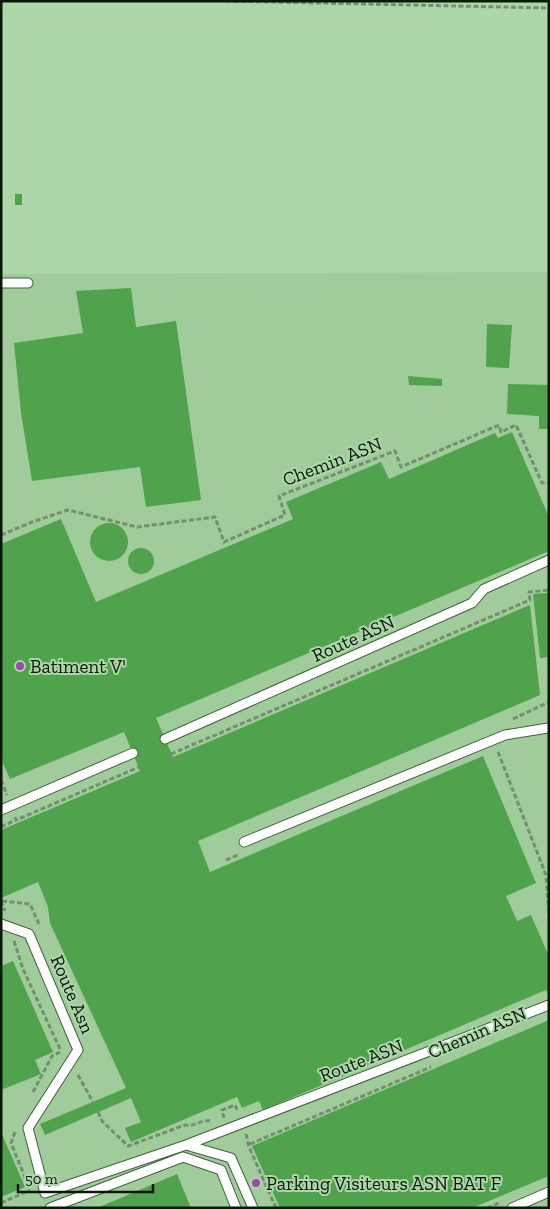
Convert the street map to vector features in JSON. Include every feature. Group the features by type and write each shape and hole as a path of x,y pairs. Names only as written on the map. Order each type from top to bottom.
{"lane":[{"path":"1,283 28,282"},
{"name":"Route ASN","path":"165,738 472,603 484,589 549,560"},
{"path":"244,842 505,735 548,730"},
{"path":"1,810 132,753"},
{"name":"Route Asn","path":"5,926 29,934 78,1050 28,1128 45,1192 186,1145"},
{"name":"Route ASN","path":"186,1145 549,1005"},
{"path":"186,1145 231,1158 253,1208"},
{"path":"50,1208 183,1157 221,1170 236,1208"},
{"path":"512,1208 549,1192"}],"path":[{"path":"226,1 549,8"},
{"name":"Chemin ASN","path":"1,535 68,510 137,528 215,517 224,542 285,515 279,496 395,452 401,466 499,426 501,432 516,425 542,483 549,482"},
{"path":"171,754 530,600 528,592 549,590"},
{"path":"549,702 509,721 505,735 497,749 546,875 549,915"},
{"path":"1,827 16,820"},
{"path":"30,904 2,901 5,926 58,1050 60,1052 65,1050 93,1102"},
{"name":"Chemin ASN","path":"250,1144 439,1063"}],"shaded area":[{"path":"549,272 549,1208 1,1208 1,274"}],"building":[{"path":"15,194 22,194 22,205 15,205"},
{"path":"131,288 136,327 176,321 201,500 146,507 140,467 32,481 21,413 14,343 83,333 76,291"},
{"path":"487,324 512,325 509,368 486,367"},
{"path":"408,376 442,379 442,386 409,385"},
{"path":"508,384 549,385 549,429 539,429 539,416 507,414"},
{"path":"512,432 549,517 549,551 156,718 173,757 530,605 540,695 198,841 210,872 483,756 536,883 506,896 517,921 531,915 548,954 549,996 546,990 263,1110 259,1101 242,1108 237,1097 131,1142 125,1128 141,1122 131,1098 45,1135 40,1124 126,1088 50,923 48,907 38,882 1,898 1,830 140,771 124,732 10,779 1,759 1,544 61,519 96,602 293,519 286,502 381,462 389,479 495,433 498,438"},
{"path":"109,523 122,529 128,542 122,555 109,561 96,555 90,542 96,529"},
{"path":"141,548 151,551 154,561 151,571 141,574 131,571 128,561 131,551"},
{"path":"549,593 549,657 540,658 533,594"},
{"path":"13,961 53,1052 35,1060 41,1074 1,1090 1,966"},
{"path":"549,1020 549,1176 472,1208 280,1208 252,1146"},
{"path":"1,1132 25,1187 1,1197"},
{"path":"177,1174 191,1208 97,1208"}],"place":[{"name":"Batiment V'","path":"20,666"},
{"name":"Parking Visiteurs ASN BAT F","path":"256,1183"}]}
